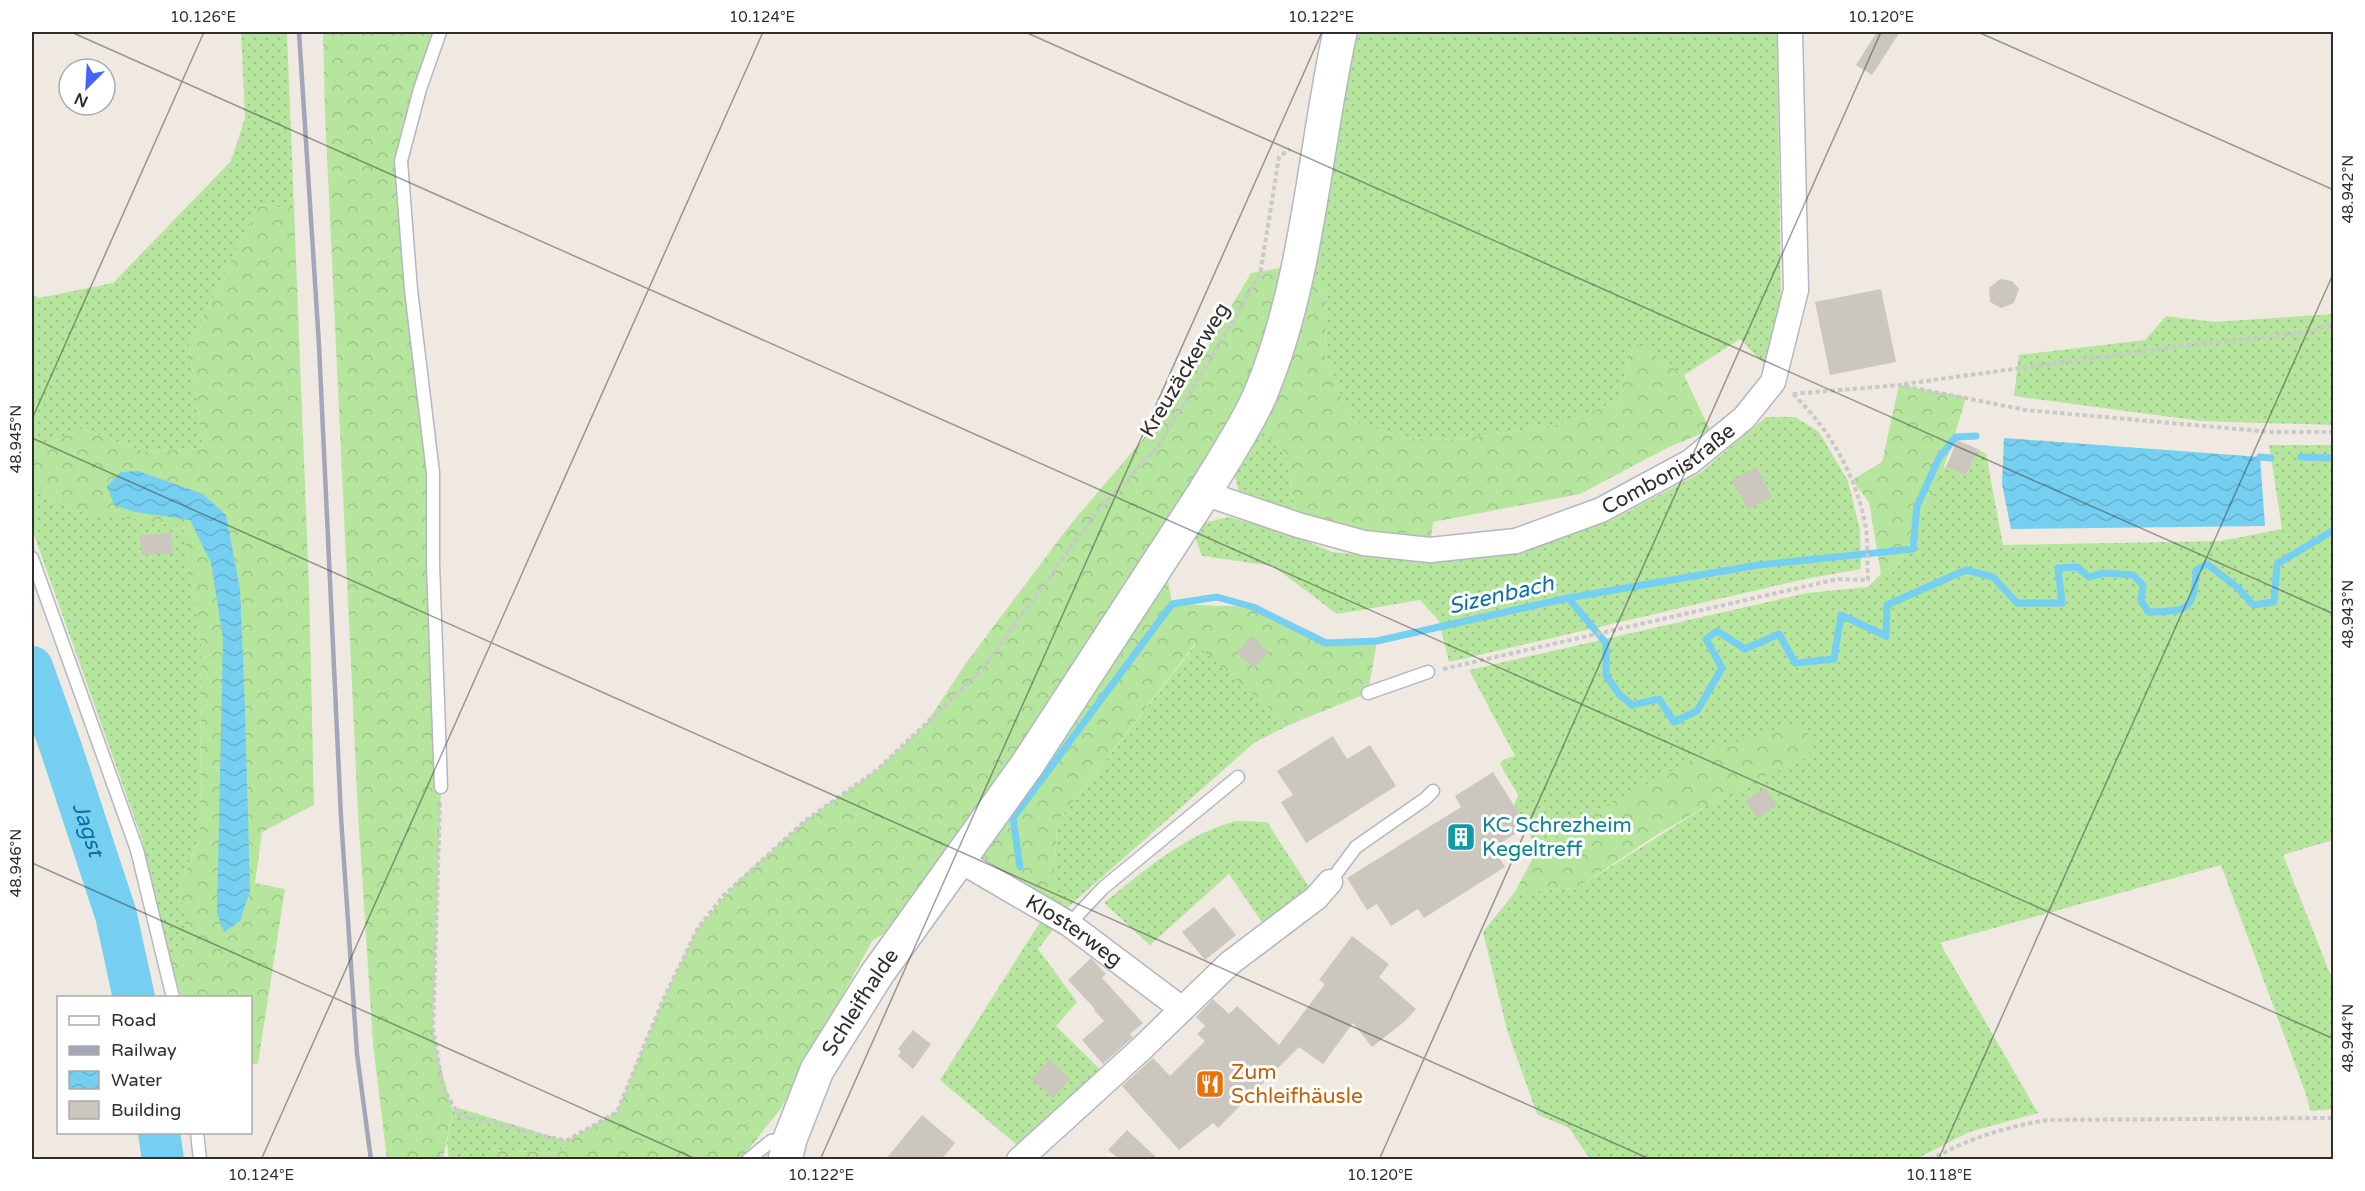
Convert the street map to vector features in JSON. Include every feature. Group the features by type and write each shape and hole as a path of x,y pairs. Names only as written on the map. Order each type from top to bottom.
{"main road":[{"name":"Schleifhalde","path":"787,1149 817,1070 877,974 1027,765 1232,449 1260,395 1289,308 1307,227 1340,32"}],"street":[{"name":"Combonistraße","path":"1204,493 1298,525 1364,543 1430,550 1516,541 1601,510 1690,462 1783,388 1796,290 1790,32"},
{"name":"Klosterweg","path":"960,860 1069,924 1182,1009"},
{"path":"1019,1160 1140,1050 1230,963 1316,898 1330,882"}],"lane":[{"path":"440,32 420,89 401,161 411,290 433,473 433,564 441,787"},
{"path":"32,558 137,850 173,996"},
{"path":"1368,693 1428,672"},
{"path":"1069,924 1103,888 1239,777"},
{"path":"1330,882 1356,848 1433,791"},
{"path":"197,1134 200,1160"},
{"path":"748,1160 771,1141 787,1149"}],"path":[{"name":"Kreuzäckerweg","path":"441,787 433,1028 443,1088 459,1116 566,1142 617,1112 663,1000 698,928 723,896 806,820 877,770 980,672 1101,507 1158,447 1260,275 1280,157 1323,123"},
{"path":"1783,388 1899,385 2173,347 2308,332 2334,323"},
{"path":"1899,385 2026,410 2271,432 2334,432"},
{"path":"1428,672 1838,579 1868,580 1866,528 1852,480 1836,446 1783,388"},
{"path":"1930,1160 1955,1145 2010,1127 2047,1120 2334,1118"}],"green space":[{"path":"241,32 287,32 294,209 259,205 189,345 203,448 146,452 82,429 39,447 32,454 32,294 39,298 113,283 231,161 245,118"},
{"path":"323,32 440,32 401,161 433,473 441,787 433,1028 438,1058 453,1111 443,1159 387,1159 373,1044 358,813"},
{"path":"1353,32 1777,32 1781,310 1765,365 1740,339 1684,375 1635,342 1618,401 1560,424 1457,440 1405,438 1352,421 1325,357 1327,287 1304,274"},
{"path":"259,205 294,209 309,588 314,805 262,832 255,883 285,889 258,1063 252,1065 252,996 181,996 169,957 188,943 180,885 200,837 201,644 183,526 74,511 32,487 32,454 39,447 82,429 146,452 203,448 189,345"},
{"path":"1292,266 1253,392 906,920 872,941 782,1107 741,1159 487,1160 489,1150 559,1153 566,1141 617,1112 663,1000 698,928 738,881 806,820 877,770 926,724 966,663 1070,525 1178,398 1251,273"},
{"path":"1304,274 1327,286 1325,357 1352,421 1405,438 1457,440 1560,424 1618,401 1635,342 1684,375 1710,430 1667,448 1580,494 1433,522 1430,550 1298,525 1286,454 1257,424"},
{"path":"2333,314 2333,425 2201,421 2014,396 2019,355 2145,340 2166,316 2215,322"},
{"path":"1899,385 1966,397 1944,466 1915,534 1891,574 1881,574 1869,502 1852,480 1882,462"},
{"path":"1766,417 1795,417 1819,432 1848,481 1860,530 1861,569 1805,579 1449,662 1439,621 1420,600 1337,614 1273,566 1202,556 1191,526 1229,517 1287,533 1332,552 1435,562 1522,548 1608,522 1700,473"},
{"path":"1257,424 1286,454 1296,514 1239,493 1232,463"},
{"path":"2269,445 2333,445 2333,840 2283,855 2333,981 2333,1109 2310,1111 2307,1097 2221,865 1940,943 2038,1113 1969,1132 1916,1159 1590,1159 1569,1128 1537,1114 1507,1030 1483,932 1515,892 1577,888 1711,803 1808,756 1591,813 1536,852 1527,826 1514,805 1518,795 1500,764 1503,760 1515,756 1469,670 1807,593 1868,587 1881,574 1891,574 1910,545 1942,468 1946,467 1966,476 1978,449 1986,454 2003,545 2221,541 2282,529"},
{"path":"32,487 74,511 183,525 201,644 200,837 180,885 189,943 169,957 142,839 32,529"},
{"path":"1164,554 1172,604 1253,607 1326,643 1377,641 1368,693 1289,725 1195,644 1057,823 1053,904 959,860"},
{"path":"1196,644 1289,725 1255,742 1066,909 1053,904 1057,823"},
{"path":"1800,724 1810,737 1809,756 1711,803 1655,836 1577,888 1515,892 1536,852 1591,813 1717,747"},
{"path":"1236,821 1267,822 1311,890 1263,924 1229,874 1150,945 1104,903 1150,866 1183,844"},
{"path":"1042,919 1055,927 1038,949 1077,1002 1056,1026 1106,1075 1023,1150 940,1080"},
{"path":"459,1108 566,1141 559,1153 489,1150 487,1160 449,1159 447,1143 453,1111"}],"water":[{"path":"2004,438 2260,457 2265,526 2011,529 2002,484"},
{"path":"138,471 203,494 226,515 240,589 250,891 240,921 224,932 217,913 223,638 211,563 190,520 135,512 114,505 107,486 121,472"}],"building":[{"path":"1877,32 1900,32 1872,75 1856,65"},
{"path":"2000,279 2012,281 2019,289 2014,303 2001,308 1990,302 1989,288"},
{"path":"1881,289 1896,362 1830,375 1815,302"},
{"path":"1957,440 1978,449 1966,476 1946,467"},
{"path":"1756,467 1772,497 1748,510 1732,480"},
{"path":"171,533 173,553 142,555 140,535"},
{"path":"1252,636 1269,652 1253,668 1237,652"},
{"path":"1333,736 1347,759 1370,745 1396,786 1306,843 1281,802 1293,795 1277,771"},
{"name":"KC Schrezheim Kegeltreff","path":"1493,772 1527,826 1493,848 1505,867 1424,918 1418,909 1391,926 1377,904 1367,910 1347,878 1461,807 1455,796"},
{"path":"1765,788 1777,806 1758,819 1745,801"},
{"path":"1214,907 1236,935 1205,960 1182,932"},
{"path":"1352,936 1389,964 1379,977 1416,1009 1404,1022 1372,1047 1353,1023 1323,1064 1299,1047 1218,1128 1213,1123 1179,1150 1122,1086 1153,1058 1170,1076 1205,1041 1197,1034 1205,1026 1196,1017 1213,999 1229,1014 1237,1006 1279,1045 1325,984 1319,980"},
{"path":"1091,958 1106,974 1102,978 1143,1023 1130,1034 1133,1037 1103,1064 1082,1040 1104,1021 1068,980"},
{"path":"913,1030 931,1044 913,1069 898,1056 901,1051 898,1049"},
{"path":"1050,1060 1070,1079 1053,1098 1031,1079"},
{"path":"922,1115 955,1143 941,1160 885,1160"},
{"path":"1127,1130 1159,1160 1120,1160 1108,1150"}],"waterway":[{"path":"1568,598 1758,565 1913,549 1917,506 1939,458 1956,437 1976,436"},
{"path":"2260,457 2271,458"},
{"path":"2301,457 2334,458"},
{"name":"Sizenbach","path":"1020,867 1013,818 1172,604 1217,597 1253,607 1326,643 1377,641 1568,598 1606,643 1606,675 1619,694 1632,705 1659,699 1674,722 1697,711 1722,668 1706,639 1717,631 1745,649 1779,634 1795,663 1834,659 1841,615 1886,636 1887,605 1966,570 1993,577 2017,603 2062,603 2058,568 2077,567 2089,577 2104,573 2133,575 2143,585 2141,600 2148,612 2171,611 2186,606 2193,594 2196,570 2207,564 2238,588 2253,605 2274,602 2277,564 2334,530"},
{"name":"Jagst","path":"32,667 116,915 134,996"},
{"name":"Jagst","path":"159,1134 163,1160"}],"railway":[{"path":"299,32 319,345 341,817 357,1054 371,1160"}],"place":[{"name":"KC Schrezheim Kegeltreff","path":"1461,837"},
{"name":"Zum Schleifhäusle","path":"1210,1084"}]}
